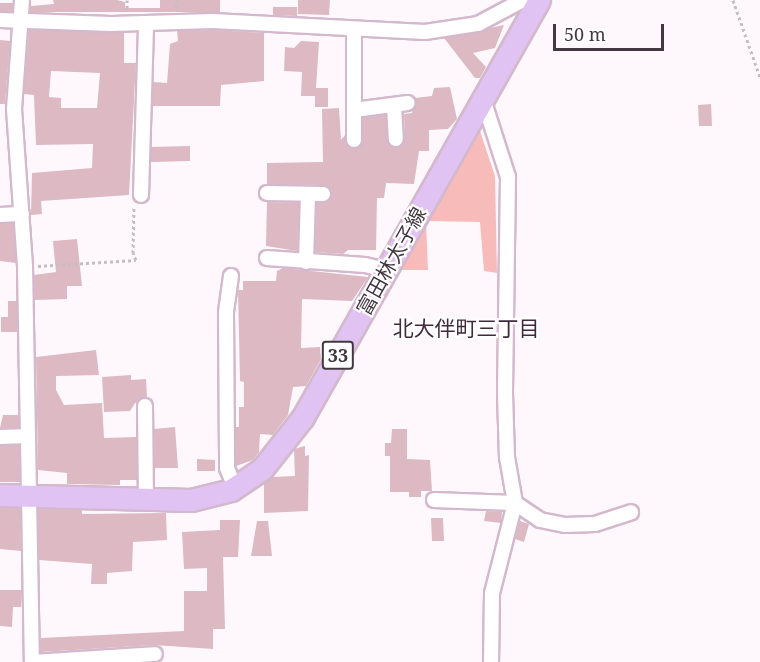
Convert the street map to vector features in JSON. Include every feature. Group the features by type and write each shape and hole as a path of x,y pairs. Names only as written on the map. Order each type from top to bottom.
{"main road":[{"name":"富田林太子線","path":"0,495 146,501 191,500 235,488 262,469 292,433 539,0"}],"street":[{"path":"22,0 22,19 7,109 22,214 25,266 32,662 155,654"},
{"path":"0,20 146,23 213,21 354,30 441,32 496,17 523,0"},
{"path":"138,196 146,23"},
{"path":"354,30 354,140"},
{"path":"483,99 508,177 505,394 507,457 514,503 492,593 491,662"},
{"path":"354,110 401,104 396,139"},
{"path":"267,193 323,194"},
{"path":"306,262 308,194"},
{"path":"0,215 22,214"},
{"path":"267,258 365,264 386,270"},
{"path":"231,276 226,313 227,468 235,488"},
{"path":"145,406 146,501"},
{"path":"0,437 28,436"},
{"path":"434,500 514,503 540,520 565,525 594,524 631,512"}],"path":[{"path":"733,0 760,77"},
{"path":"25,266 136,260 132,253 138,196"}],"shaded area":[{"path":"477,122 495,176 497,273 484,271 480,222 426,221 428,270 394,270"}],"building":[{"path":"53,0 117,0 125,2 125,8 160,8 160,0 220,0 220,12 30,12 31,6 54,4"},
{"path":"298,0 330,0 329,15 298,14"},
{"path":"0,3 13,3 12,11 0,11"},
{"path":"273,7 297,7 297,16 273,15"},
{"path":"504,25 495,48 473,53 486,67 480,78 475,78 444,38"},
{"path":"29,30 124,33 124,63 136,63 129,195 41,201 42,214 31,215 32,173 92,168 93,144 36,145 34,95 24,94","holes":["51,71 100,73 97,108 61,108 61,98 49,97"]},
{"path":"213,30 264,33 264,81 221,85 220,106 153,106 153,82 167,83 170,44 178,41 177,31"},
{"path":"0,40 10,41 5,104 0,104"},
{"path":"301,41 319,42 316,88 328,88 328,107 315,107 315,96 301,96 302,72 284,71 285,47 294,48"},
{"path":"450,87 457,119 448,129 429,130 429,151 419,151 414,184 386,183 384,198 377,198 376,250 348,250 343,254 315,252 317,203 328,202 331,190 323,185 267,184 267,163 323,162 322,109 339,108 341,140 345,135 350,148 362,144 363,118 386,115 388,143 400,147 405,139 404,114 412,113 415,98 432,96 434,88"},
{"path":"711,104 712,126 699,126 698,105"},
{"path":"190,146 190,161 151,162 151,147"},
{"path":"267,202 299,203 297,251 266,246"},
{"path":"13,223 16,263 0,261 0,224"},
{"path":"77,239 82,286 67,286 67,299 35,300 34,275 56,272 53,241"},
{"path":"283,268 368,277 352,301 302,299 301,348 320,347 321,359 306,386 293,387 288,415 273,435 260,434 259,452 253,460 236,466 236,427 239,427 239,407 244,407 244,382 240,381 238,290 243,290 243,281 276,281 277,271"},
{"path":"8,301 17,301 17,332 1,332 1,317 8,317"},
{"path":"96,350 99,375 56,376 56,390 64,405 102,403 104,438 136,437 137,480 120,480 120,485 67,484 67,473 38,470 36,357"},
{"path":"131,375 131,380 146,379 147,398 135,403 130,411 104,412 102,377"},
{"path":"3,415 19,415 19,427 0,428"},
{"path":"175,427 178,468 155,468 154,429"},
{"path":"392,429 407,429 407,459 430,460 432,491 421,491 421,497 409,497 409,492 390,492 390,456 385,456 385,443 391,443"},
{"path":"19,445 20,482 0,482 0,446"},
{"path":"305,446 305,456 309,455 308,511 264,513 264,483 272,477 295,476 294,449"},
{"path":"197,459 215,460 215,471 197,471"},
{"path":"0,508 20,508 21,551 0,549"},
{"path":"38,509 82,510 82,514 166,513 167,540 133,542 132,571 107,573 107,584 91,584 92,564 39,560"},
{"path":"486,511 502,512 501,523 484,521"},
{"path":"431,518 443,518 444,541 432,541"},
{"path":"220,520 240,520 238,557 223,557 225,629 213,629 213,649 154,645 41,652 41,638 184,631 184,591 207,591 207,568 184,569 182,532 220,530"},
{"path":"257,521 268,521 272,556 251,556"},
{"path":"520,521 529,524 524,542 515,539"},
{"path":"0,590 22,590 21,607 13,607 12,627 0,626"}],"district":[{"name":"北大伴町三丁目","path":"466,328"}]}
